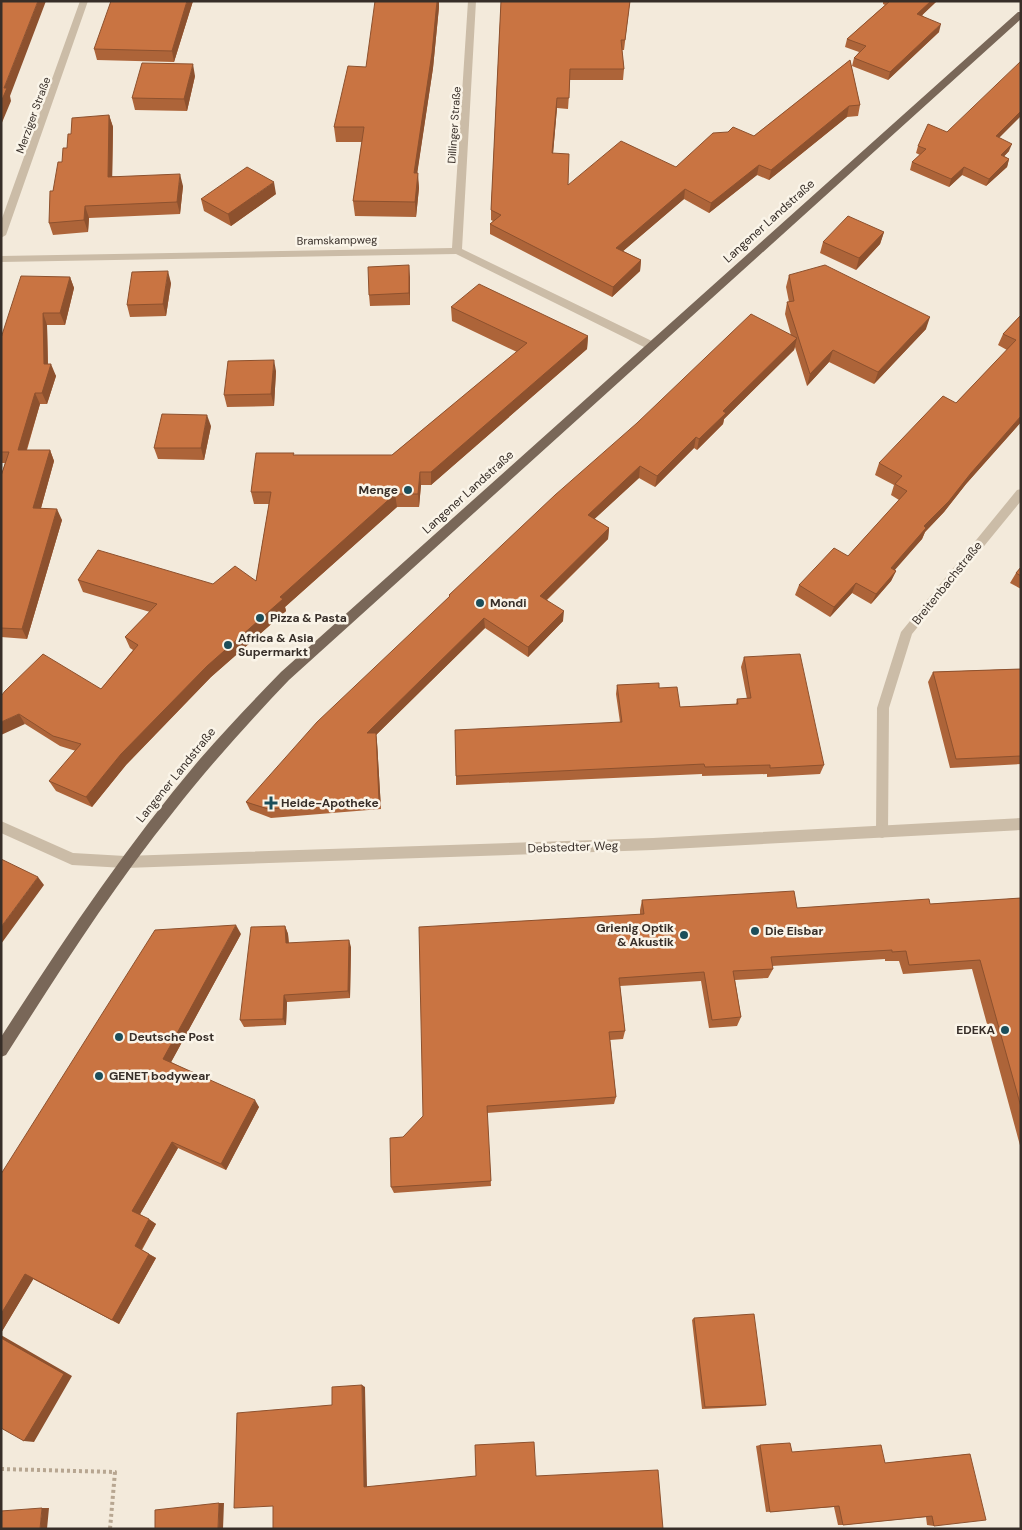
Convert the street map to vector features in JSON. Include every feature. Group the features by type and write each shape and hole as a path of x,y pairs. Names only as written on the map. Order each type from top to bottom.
{"main road":[{"name":"Langener Landstraße","path":"1,1050 125,862 214,751 260,700 1021,14"}],"street":[{"name":"Merziger Straße","path":"1,235 84,1"},
{"name":"Dillinger Straße","path":"457,251 472,1"},
{"name":"Bramskampweg","path":"1,259 457,251 652,346"},
{"name":"Breitenbachstraße","path":"882,832 883,708 908,632 1021,493"},
{"name":"Debstedter Weg","path":"1,827 72,859 125,862 653,844 1021,824"}],"path":[{"path":"1,1469 115,1472 110,1529"}],"building":[{"path":"1,1 38,1 4,88 7,88 1,102"},
{"path":"111,1 187,1 172,51 94,49"},
{"path":"375,1 437,1 432,53 414,173 418,173 415,202 353,201 364,127 334,127 348,66 366,67"},
{"path":"501,1 630,1 625,40 621,40 624,69 570,69 569,98 557,98 552,153 569,154 568,185 621,141 676,167 713,133 728,132 733,127 754,136 850,60 860,105 849,106 771,170 759,165 711,203 685,189 616,248 641,260 613,287 490,224 501,215 491,210"},
{"path":"890,1 931,1 917,14 941,24 890,72 854,58 866,46 847,39"},
{"path":"1021,61 1021,111 996,136 1012,144 1001,155 1009,159 989,179 964,167 951,179 912,162 926,149 918,146 928,124 947,132"},
{"path":"142,63 193,64 184,99 132,98"},
{"path":"109,115 108,177 180,174 177,202 85,206 84,220 49,223 50,191 53,191 58,162 62,162 63,148 67,148 68,134 71,134 72,118"},
{"path":"247,167 274,182 228,214 201,199"},
{"path":"848,216 884,232 859,258 823,242"},
{"path":"409,265 409,293 369,295 368,267"},
{"path":"825,265 930,317 878,372 833,350 810,374 787,302 794,301 789,275"},
{"path":"168,271 163,304 127,305 132,272"},
{"path":"21,276 70,277 60,313 43,313 44,364 51,364 42,393 35,393 18,450 50,450 33,508 57,509 22,629 1,628 1,476 9,452 1,452 1,338"},
{"path":"479,284 588,336 431,472 420,472 418,494 395,494 280,597 283,599 207,666 121,754 86,797 49,781 81,744 53,736 19,714 1,722 1,696 43,654 101,689 138,645 125,637 157,604 78,580 98,550 213,584 235,566 256,581 271,492 251,492 256,453 392,455 527,343 451,307"},
{"path":"751,314 797,338 723,411 726,413 699,439 696,437 657,476 640,466 588,515 609,528 540,596 564,611 528,647 484,618 367,733 376,733 379,801 268,809 246,802 317,722 555,495 637,423"},
{"path":"1021,315 1021,416 949,501 924,526 926,528 891,568 896,571 876,594 856,583 834,607 799,585 834,548 848,556 907,491 895,484 902,476 879,463 943,396 956,403 1016,340 1003,334"},
{"path":"274,360 271,394 224,395 228,361"},
{"path":"162,414 207,415 201,448 154,448"},
{"path":"1021,567 1021,576 1016,573"},
{"path":"800,654 824,765 770,768 770,765 705,767 704,764 456,776 455,730 622,722 617,685 659,683 659,688 677,687 680,707 738,704 737,699 751,698 744,657"},
{"path":"1021,669 1021,756 956,759 933,672"},
{"path":"1,859 38,877 1,927"},
{"path":"794,891 797,908 929,899 930,904 1021,898 1021,1107 980,960 909,965 906,951 892,952 892,950 771,957 773,969 733,971 741,1017 712,1020 704,972 619,978 625,1031 609,1032 616,1097 487,1106 491,1181 391,1187 390,1138 403,1137 423,1116 419,927 644,914 642,900"},
{"path":"236,925 163,1059 255,1100 221,1164 172,1142 132,1211 149,1219 135,1246 149,1254 112,1320 25,1274 1,1314 1,1174 155,930"},
{"path":"285,926 286,943 349,940 348,991 284,995 283,1019 240,1020 251,927"},
{"path":"754,1314 766,1405 705,1407 694,1318"},
{"path":"1,1338 64,1374 24,1441 1,1428"},
{"path":"362,1385 364,1487 476,1476 475,1445 534,1442 536,1476 658,1470 663,1529 273,1529 273,1506 234,1508 237,1413 332,1405 332,1387"},
{"path":"790,1443 792,1452 881,1445 885,1463 970,1454 986,1520 934,1526 932,1516 843,1525 839,1506 770,1512 760,1445"},
{"path":"219,1503 218,1529 155,1529 155,1510"},
{"path":"42,1508 40,1529 1,1529 1,1511"}],"place":[{"name":"Menge","path":"408,490"},
{"name":"Mondi","path":"480,603"},
{"name":"Pizza & Pasta","path":"260,618"},
{"name":"Africa & Asia Supermarkt","path":"228,645"},
{"name":"Heide-Apotheke","path":"271,803"},
{"name":"Die Eisbar","path":"755,931"},
{"name":"Grienig Optik & Akustik","path":"684,935"},
{"name":"EDEKA","path":"1005,1030"},
{"name":"Deutsche Post","path":"119,1037"},
{"name":"GENET bodywear","path":"99,1076"}]}
